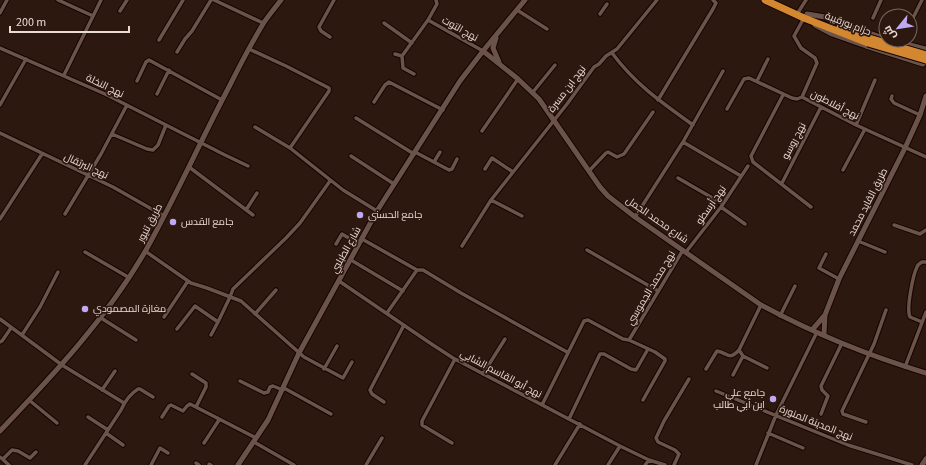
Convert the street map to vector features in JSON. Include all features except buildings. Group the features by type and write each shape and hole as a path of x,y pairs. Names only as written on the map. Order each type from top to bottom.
{"highway":[{"name":"حزام بورقيبة","path":"765,0 868,40 925,65"},
{"name":"حزام بورقيبة","path":"777,0 800,11 806,16"},
{"name":"حزام بورقيبة","path":"868,40 926,55"}],"street":[{"path":"0,13 7,0"},
{"path":"58,0 93,16"},
{"path":"64,75 101,0"},
{"path":"120,10 127,0"},
{"path":"160,40 183,0"},
{"path":"177,52 211,0"},
{"path":"214,0 263,23"},
{"name":"طريق تنيور","path":"0,431 62,365 101,318 145,251 263,23 281,0"},
{"path":"330,37 321,31 319,27 334,0"},
{"name":"نهج التوت","path":"402,56 428,20 437,4 436,0"},
{"path":"483,51 525,0"},
{"name":"نهج ابن مسرة","path":"462,246 492,200 595,67 606,56 619,47 657,0"},
{"path":"658,100 695,37 714,9 716,3 713,0"},
{"path":"800,11 806,0"},
{"path":"873,18 881,0"},
{"path":"600,14 607,4"},
{"path":"517,10 547,29"},
{"path":"806,16 825,17 878,36"},
{"path":"806,16 820,28 832,34 925,65"},
{"path":"802,97 817,63 816,58 801,48 794,36 806,16"},
{"name":"نهج التوت","path":"428,20 483,51"},
{"path":"384,23 412,43"},
{"path":"497,34 494,48 496,56 501,64"},
{"name":"نهج النخلة","path":"0,48 64,75 248,166"},
{"path":"249,49 329,88 329,91 290,148"},
{"path":"925,65 921,57 926,50"},
{"name":"شارع محمد الجمل","path":"483,51 501,64 533,92 600,187 608,196 635,217 761,305 780,316 868,355 926,373"},
{"name":"شارع الطبلبي","path":"238,465 268,420 300,353 377,211 465,75 483,51"},
{"path":"611,53 633,78 658,100 693,125"},
{"path":"395,54 402,56 403,68 414,74"},
{"path":"0,105 26,59"},
{"path":"727,109 744,79 749,78 757,81 768,59"},
{"path":"137,80 146,62 149,60 222,100"},
{"path":"533,92 555,65"},
{"path":"157,94 169,70"},
{"path":"635,217 683,142 723,71"},
{"path":"482,131 518,79"},
{"path":"856,124 875,80"},
{"name":"نهج أفلاطون","path":"757,81 797,99 802,97 865,129 926,157"},
{"path":"374,102 385,85 389,82 443,110"},
{"path":"783,94 751,156 753,162 812,207"},
{"path":"892,96 891,99 894,103 920,115"},
{"name":"طريق القايد محمد","path":"814,331 825,315 839,279 905,148 920,115 926,96"},
{"path":"65,214 89,176 127,105"},
{"name":"نهج روسو","path":"782,183 821,107"},
{"path":"589,171 608,152 617,157 621,157 653,112"},
{"path":"356,118 415,153 449,170 452,169 457,159"},
{"path":"112,134 147,149 153,150 158,145 166,125"},
{"path":"255,127 290,148 330,181 377,211"},
{"path":"843,170 865,129"},
{"name":"نهج البرتقال","path":"0,133 129,196 164,216"},
{"path":"683,142 741,176"},
{"path":"434,162 440,152"},
{"path":"0,219 42,154"},
{"path":"351,156 394,184"},
{"path":"485,169 492,158 513,172"},
{"name":"نهج أرسطو","path":"685,251 722,206 748,166"},
{"path":"189,167 253,215"},
{"path":"678,178 722,206 745,224"},
{"path":"211,335 236,285 286,238 330,181"},
{"path":"246,210 257,193"},
{"path":"492,200 522,216"},
{"path":"894,225 920,234 926,230"},
{"path":"336,244 342,234 417,270 423,270 567,352"},
{"path":"858,241 885,252"},
{"path":"587,250 658,291"},
{"path":"145,251 188,282 241,301 300,353 324,369 344,378 352,362"},
{"name":"نهج محمد الجموسي","path":"643,400 665,361 664,358 629,340 658,291 685,251"},
{"path":"84,252 128,277"},
{"path":"826,254 819,268 839,279"},
{"path":"351,260 403,291"},
{"path":"922,322 910,317 908,310 912,283 917,267 922,262 926,262"},
{"path":"387,313 417,270"},
{"path":"22,335 40,307 58,272"},
{"name":"نهج أبو القاسم الشابي","path":"339,281 456,359 620,446 649,460 664,465"},
{"path":"164,317 188,282"},
{"path":"780,316 795,286"},
{"path":"256,314 276,290"},
{"path":"706,369 717,351 733,356 739,350 761,305"},
{"path":"177,329 195,306 218,322"},
{"path":"866,422 843,414 842,411 874,344 886,310"},
{"path":"905,367 926,312"},
{"name":"طريق القايد محمد","path":"824,335 825,315"},
{"path":"101,318 136,340"},
{"path":"0,319 62,365 124,403"},
{"path":"542,405 567,352 583,323 588,320 623,339 629,340"},
{"path":"384,402 372,394 370,390 404,325"},
{"path":"0,342 11,328"},
{"path":"756,465 776,415 814,331"},
{"path":"483,374 505,339"},
{"path":"821,414 828,396 822,390 821,386 842,343"},
{"path":"324,369 337,346"},
{"path":"569,419 600,354 604,354 631,369 636,370 648,350"},
{"path":"739,350 743,356 767,368"},
{"path":"733,375 743,356"},
{"path":"452,443 422,425 422,421 456,359"},
{"path":"102,390 115,371"},
{"path":"192,374 206,383 206,387 196,407"},
{"path":"674,465 679,454 675,450 658,442 656,438 664,421 689,379"},
{"path":"240,381 264,393 268,392 270,387 273,386 283,389 331,414"},
{"path":"85,465 124,403 138,389 153,397"},
{"name":"نهج المدينة المنورة","path":"716,391 848,445 912,465"},
{"path":"29,400 57,423"},
{"path":"162,417 171,405 184,411 190,404 255,440 294,465"},
{"path":"88,417 123,445"},
{"path":"204,443 219,420"},
{"path":"555,465 580,424"},
{"path":"768,434 803,448"},
{"path":"366,465 382,438"},
{"path":"608,465 620,446"},
{"path":"150,465 160,448 168,453"},
{"path":"9,465 1,458 12,450 18,451 30,458 36,452"},
{"path":"922,465 926,459"},
{"path":"645,465 649,460"}],"place":[{"name":"جامع الحسنى","path":"360,215"},
{"name":"جامع القدس","path":"173,222"},
{"name":"مغازة المصمودي","path":"85,309"},
{"name":"جامع علي ابن أبي طالب","path":"773,399"}]}
